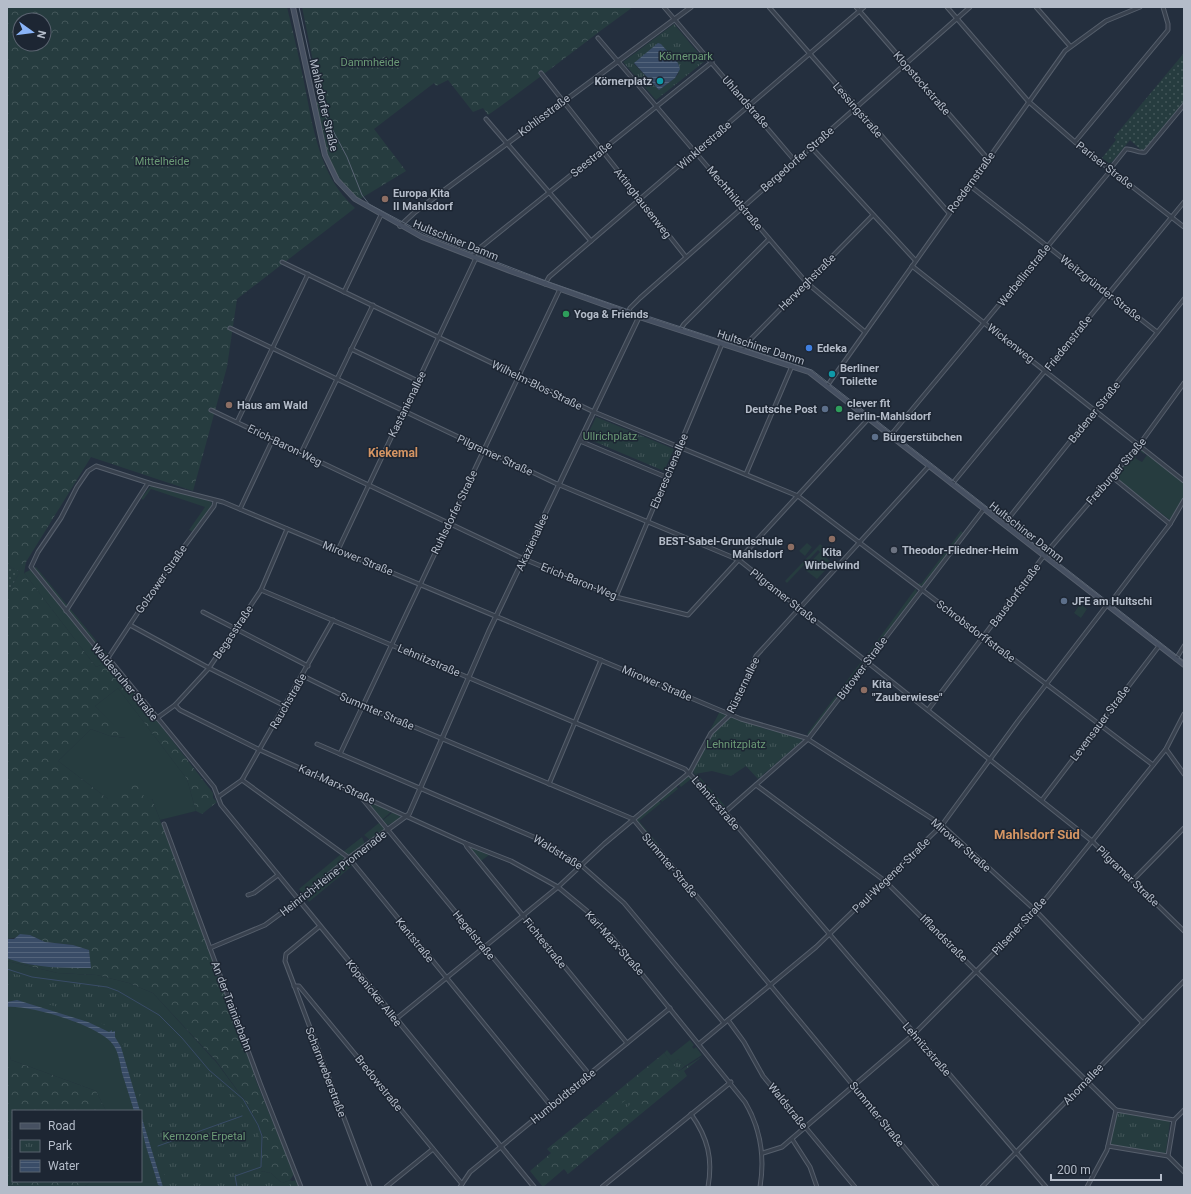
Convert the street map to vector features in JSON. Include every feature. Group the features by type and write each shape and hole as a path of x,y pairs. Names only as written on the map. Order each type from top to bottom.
{"main road":[{"name":"Mahlsdorfer Straße","path":"293,7 326,156 337,180 355,200"},
{"name":"Hultschiner Damm","path":"355,200 422,237 560,290 809,372 1184,666"}],"street":[{"name":"Uhlandstraße","path":"664,7 795,161"},
{"name":"Kohlisstraße","path":"400,226 414,212 691,7"},
{"name":"Lessingstraße","path":"769,7 949,213"},
{"name":"Klopstockstraße","path":"856,7 988,158"},
{"name":"Winklerstraße","path":"545,284 549,277 864,7"},
{"name":"Pariser Straße","path":"947,7 1028,101 1076,142 1184,227"},
{"name":"Bergedorfer Straße","path":"628,313 630,308 640,298 970,7"},
{"path":"1036,7 1070,46"},
{"name":"Roedernstraße","path":"827,386 1028,101 1070,46 1106,21 1140,7"},
{"path":"1076,142 1167,32 1168,26 1163,7"},
{"name":"Mechthildstraße","path":"598,38 806,282 865,332"},
{"name":"Seestraße","path":"474,257 476,251 712,62"},
{"name":"Attinghausenweg","path":"540,73 686,257"},
{"name":"Werbellinstraße","path":"890,436 1126,149 1140,153 1145,152 1184,105"},
{"path":"486,119 591,241"},
{"path":"811,147 915,260"},
{"name":"Weitzgründer Straße","path":"969,185 1158,332"},
{"name":"Friedenstraße","path":"952,484 1184,202"},
{"path":"344,292 381,215"},
{"name":"Herweghstraße","path":"743,350 745,345 873,215"},
{"path":"680,330 684,324 769,239"},
{"name":"Kastanienallee","path":"338,550 439,337 474,257"},
{"name":"Wilhelm-Blos-Straße","path":"282,262 594,412 798,496"},
{"name":"Wickenweg","path":"912,266 1046,370 1184,481"},
{"path":"237,422 308,274"},
{"name":"Ruhlsdorfer Straße","path":"340,754 560,290"},
{"name":"Badener Straße","path":"1004,524 1184,299"},
{"path":"302,453 372,305"},
{"name":"Akazienallee","path":"428,769 496,616 639,317"},
{"name":"Pilgramer Straße","path":"230,328 403,412 559,485 739,560 991,759 1092,841 1184,931"},
{"name":"Ebereschenallee","path":"616,597 722,344"},
{"path":"351,349 418,380"},
{"path":"746,474 792,366"},
{"name":"Freiburger Straße","path":"1044,556 1139,444 1184,383"},
{"name":"Erich-Baron-Weg","path":"211,410 524,559 616,597 688,615 869,418"},
{"path":"240,510 273,439"},
{"path":"580,441 666,477"},
{"name":"Mirower Straße","path":"31,567 38,552 61,518 77,487 88,471 96,466 148,483 216,501 240,510 731,714 808,739 942,825 1036,911 1143,1023"},
{"name":"Rüsternallee","path":"396,1020 558,887 603,845 690,772 711,732 731,714 756,656 929,466"},
{"path":"1111,476 1170,524"},
{"path":"66,611 148,483"},
{"name":"Schrobsdorffstraße","path":"798,496 1153,765"},
{"name":"Paul-Wegener-Straße","path":"699,1044 829,935 942,825 1046,684 1170,524 1184,500"},
{"name":"Golzower Straße","path":"108,658 156,586 214,506 216,501"},
{"name":"Bütower Straße","path":"724,812 808,739 984,509"},
{"name":"Begasstraße","path":"157,718 175,705 209,668 261,590 287,529"},
{"name":"Bausdorfstraße","path":"928,710 1044,556"},
{"name":"Waldesruher Straße","path":"31,567 104,657 108,658 214,787 218,797"},
{"name":"Lehnitzstraße","path":"261,590 685,768 1046,1187"},
{"path":"203,612 308,666"},
{"name":"Rauchstraße","path":"218,797 242,780 333,620"},
{"path":"130,625 209,668 285,706"},
{"name":"Levensauer Straße","path":"1042,800 1159,646"},
{"path":"1176,659 1184,646"},
{"path":"549,784 601,660"},
{"name":"Summter Straße","path":"302,676 362,705 633,820 937,1187"},
{"name":"Karl-Marx-Straße","path":"175,705 180,710 260,750 465,843 511,861 558,887 599,922 731,1082 750,1110 758,1129 763,1153 760,1187"},
{"name":"Pilsener Straße","path":"763,1153 782,1147 914,1034 1036,911 1166,749 1184,714"},
{"name":"Waldstraße","path":"317,744 536,838 581,865 624,903 724,1024"},
{"path":"1166,749 1184,774"},
{"name":"Heinrich-Heine-Promenade","path":"210,948 265,925 299,900 349,858 406,816 428,769"},
{"name":"Kantstraße","path":"242,780 349,858 551,1106"},
{"name":"Ifflandstraße","path":"756,785 885,881 1116,1110"},
{"name":"Hegelstraße","path":"360,796 589,1074"},
{"name":"Köpenicker Allee","path":"218,797 221,805 534,1187"},
{"name":"An der Trainierbahn","path":"164,824 300,1187"},
{"path":"1133,880 1184,828"},
{"name":"Fichtestraße","path":"465,843 466,847 627,1043"},
{"path":"248,895 254,894 278,875"},
{"name":"Scharnweberstraße","path":"320,926 284,956 370,1187"},
{"name":"Ahornallee","path":"982,1187 1184,981"},
{"name":"Bredowstraße","path":"294,986 299,986 433,1149 461,1186"},
{"name":"Humboldtstraße","path":"461,1186 470,1172 670,1008"},
{"name":"Waldstraße","path":"728,1020 744,1042 763,1076 855,1187"},
{"path":"602,1187 731,1082"},
{"path":"1087,1187 1108,1146 1116,1110 1174,1120"},
{"path":"1168,1156 1174,1120 1184,1110"},
{"path":"691,1114 700,1126 708,1146 710,1160 708,1187"},
{"path":"792,1138 810,1166 817,1187"},
{"path":"1108,1146 1168,1156 1184,1172"},
{"path":"386,1187 433,1149"},
{"path":"607,1183 610,1187"}],"green space":[{"name":"Mittelheide","path":"7,7 287,7 319,150 333,181 355,208 237,299 227,367 193,491 91,457 26,562 24,573 96,667 113,661 128,679 126,681 213,793 213,798 217,802 202,814 196,811 187,779 118,688 95,706 127,738 110,736 91,729 58,761 108,799 135,776 146,801 152,799 245,1044 256,1081 294,1174 290,1180 282,1183 271,1173 261,1171 263,1136 248,1105 217,1062 153,993 129,983 97,975 58,973 7,961 7,958 32,965 73,945 45,942 30,935 7,939 7,594 20,572 7,565"},
{"name":"Dammheide","path":"302,7 633,7 488,115 483,108 473,112 448,80 436,86 434,83 374,129 406,171 360,199 340,180 333,168 324,143 316,102 321,101"},
{"name":"Körnerpark","path":"674,24 705,61 656,100 623,62","holes":["635,62 679,73 675,78 659,90 634,64"]},
{"path":"1184,53 1184,102 1145,150 1141,150 1130,140 1112,162 1109,163 1102,158 1116,140 1114,137"},
{"name":"Ullrichplatz","path":"596,417 674,449 664,471 586,438"},
{"path":"1140,447 1146,452 1144,454 1140,451 1135,458 1142,462 1147,455 1151,458 1153,457 1184,482 1184,496 1170,520 1115,478 1115,474 1137,448"},
{"path":"151,486 212,503 193,532 189,530 205,507 151,489 143,500 141,498"},
{"path":"961,531 963,533 924,585 918,585 919,583 921,584"},
{"path":"807,543 812,547 805,556 799,551"},
{"path":"820,544 826,549 821,553 832,563 817,579 804,569 820,552 818,550 787,583 785,581"},
{"path":"7,565 20,572 7,594"},
{"path":"36,567 113,661 96,667 24,573"},
{"path":"916,588 917,593 868,657 866,656"},
{"path":"1080,604 1087,609 1081,618 1074,613"},
{"path":"861,662 863,664 809,735 807,734"},
{"path":"118,688 187,779 196,811 160,820 152,799 146,802 108,799 58,761 91,729 110,736 126,738 95,706"},
{"path":"720,711 726,714 726,717 709,732"},
{"name":"Lehnitzplatz","path":"734,717 765,729 799,737 802,741 758,779 746,766 731,776 712,771 694,774 693,770 709,739 720,725 726,720"},
{"path":"695,774 697,774 726,807 724,808"},
{"path":"689,776 701,787 699,789 691,779 681,787 678,784"},
{"path":"676,786 678,789 662,802 660,799"},
{"path":"658,800 661,803 639,821 659,845 657,846 636,819"},
{"path":"370,801 392,811 382,820 368,803"},
{"path":"393,812 402,818 388,825 382,821"},
{"path":"380,822 384,827 384,830 370,840 364,835"},
{"path":"362,837 365,844 348,855 344,851"},
{"path":"469,846 489,855 481,861"},
{"path":"341,854 345,860 303,894 299,889"},
{"path":"350,862 352,866 309,902 305,897"},
{"path":"7,961 58,973 97,975 129,983 153,993 217,1063 248,1105 263,1137 261,1171 271,1173 282,1183 290,1180 296,1180 299,1187 84,1187 90,1182 142,1182 142,1110 106,1110 96,1091 11,1060 7,1047"},
{"name":"Kernzone Erpetal","path":"7,972 31,978 99,986 115,991 157,1017 204,1068 239,1100 250,1116 259,1136 259,1171 261,1174 273,1180 290,1183 292,1187 168,1187 125,1049 116,1033 109,1027 97,1021 64,1009 30,1001 7,999"},
{"path":"690,1040 694,1045 692,1047 694,1049 696,1047 702,1055 685,1066 678,1059 673,1064 664,1053 667,1050 671,1055"},
{"path":"7,1047 11,1060 96,1091 106,1110 12,1110 12,1182 90,1182 84,1187 7,1187"},
{"path":"664,1053 679,1071 703,1056 684,1071 687,1076 568,1174 564,1169 543,1187 530,1171 551,1153 547,1149"},
{"path":"678,1059 685,1066 679,1071 673,1064"},
{"path":"631,1096 635,1100 620,1114 615,1108"},
{"path":"1120,1111 1170,1121 1166,1152 1163,1155 1111,1145 1110,1141 1116,1116"}],"water":[{"path":"658,43 661,44 678,63 680,69 675,78 659,90 634,63"},
{"path":"20,934 30,935 45,942 73,945 89,950 91,968 59,968 39,966 9,959 7,958 7,939 14,939"},
{"path":"17,1000 88,1022 109,1032 112,1030 112,1032 115,1031 115,1037 121,1047 140,1110 134,1110 117,1052 107,1038 96,1031 65,1018 32,1009 7,1007 7,1002"},
{"path":"142,1118 163,1187 158,1185 143,1133"}],"waterway":[{"path":"7,969 32,977 107,987 118,991 159,1015 182,1038 209,1070 243,1099 258,1125 262,1136 261,1167 235,1176 237,1187"},
{"path":"158,1146 242,1116"}],"tram line":[{"path":"299,7 321,108 347,157 362,195 369,204 427,235 546,281 812,370 1184,661"}],"place":[{"name":"Körnerplatz","path":"660,81"},
{"name":"Europa Kita II Mahlsdorf","path":"385,199"},
{"name":"Yoga & Friends","path":"566,314"},
{"name":"Edeka","path":"809,348"},
{"name":"Berliner Toilette","path":"832,374"},
{"name":"Haus am Wald","path":"229,405"},
{"name":"Deutsche Post","path":"825,409"},
{"name":"clever fit Berlin-Mahlsdorf","path":"839,409"},
{"name":"Bürgerstübchen","path":"875,437"},
{"name":"Kita Wirbelwind","path":"832,539"},
{"name":"BEST-Sabel-Grundschule Mahlsdorf","path":"791,547"},
{"name":"Theodor-Fliedner-Heim","path":"894,550"},
{"name":"JFE am Hultschi","path":"1064,601"},
{"name":"Kita \"Zauberwiese\"","path":"864,690"}],"district":[{"name":"Kiekemal","path":"393,453"},
{"name":"Mahlsdorf Süd","path":"1037,834"}]}
